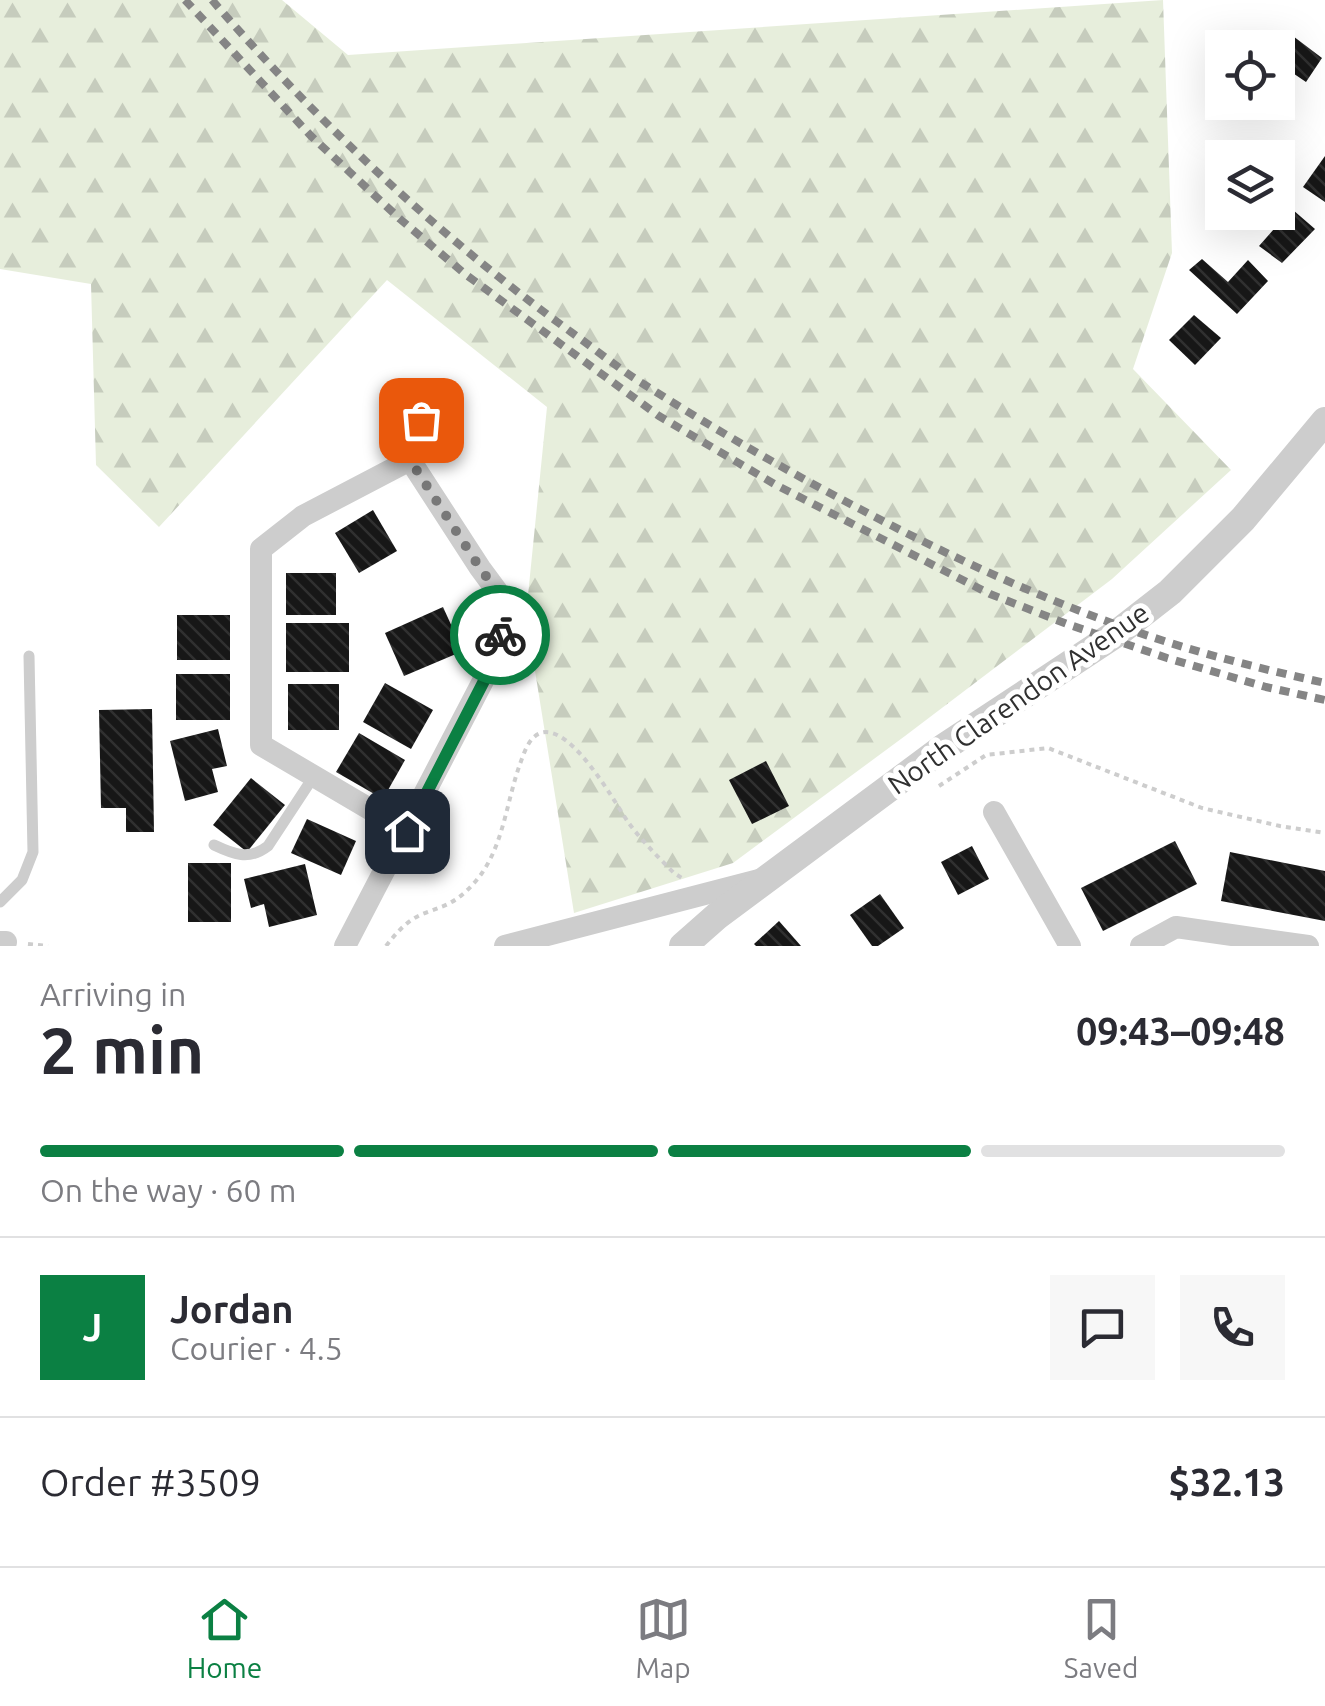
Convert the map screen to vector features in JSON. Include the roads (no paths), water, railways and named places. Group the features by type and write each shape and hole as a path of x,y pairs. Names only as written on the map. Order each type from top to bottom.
{"street":[{"path":"407,831 261,745 261,549 303,516 410,460 421,420"},
{"name":"North Clarendon Avenue","path":"683,946 717,916 943,748 1120,631 1170,592 1243,519 1325,420"},
{"path":"345,946 486,677 502,627 497,591 410,460"},
{"path":"994,812 1070,946"},
{"path":"505,946 771,877"},
{"path":"1141,946 1176,927 1199,938 1308,946"}],"lane":[{"path":"0,902 22,880 33,852 29,656"},
{"path":"214,844 235,855 257,855 268,846 314,776"}],"railway":[{"path":"185,0 311,136 400,219 465,274 659,416 776,485 990,594 1167,658 1325,700"},
{"path":"212,0 338,134 474,257 635,379 697,418 897,528 1048,598 1184,647 1325,683"}]}
